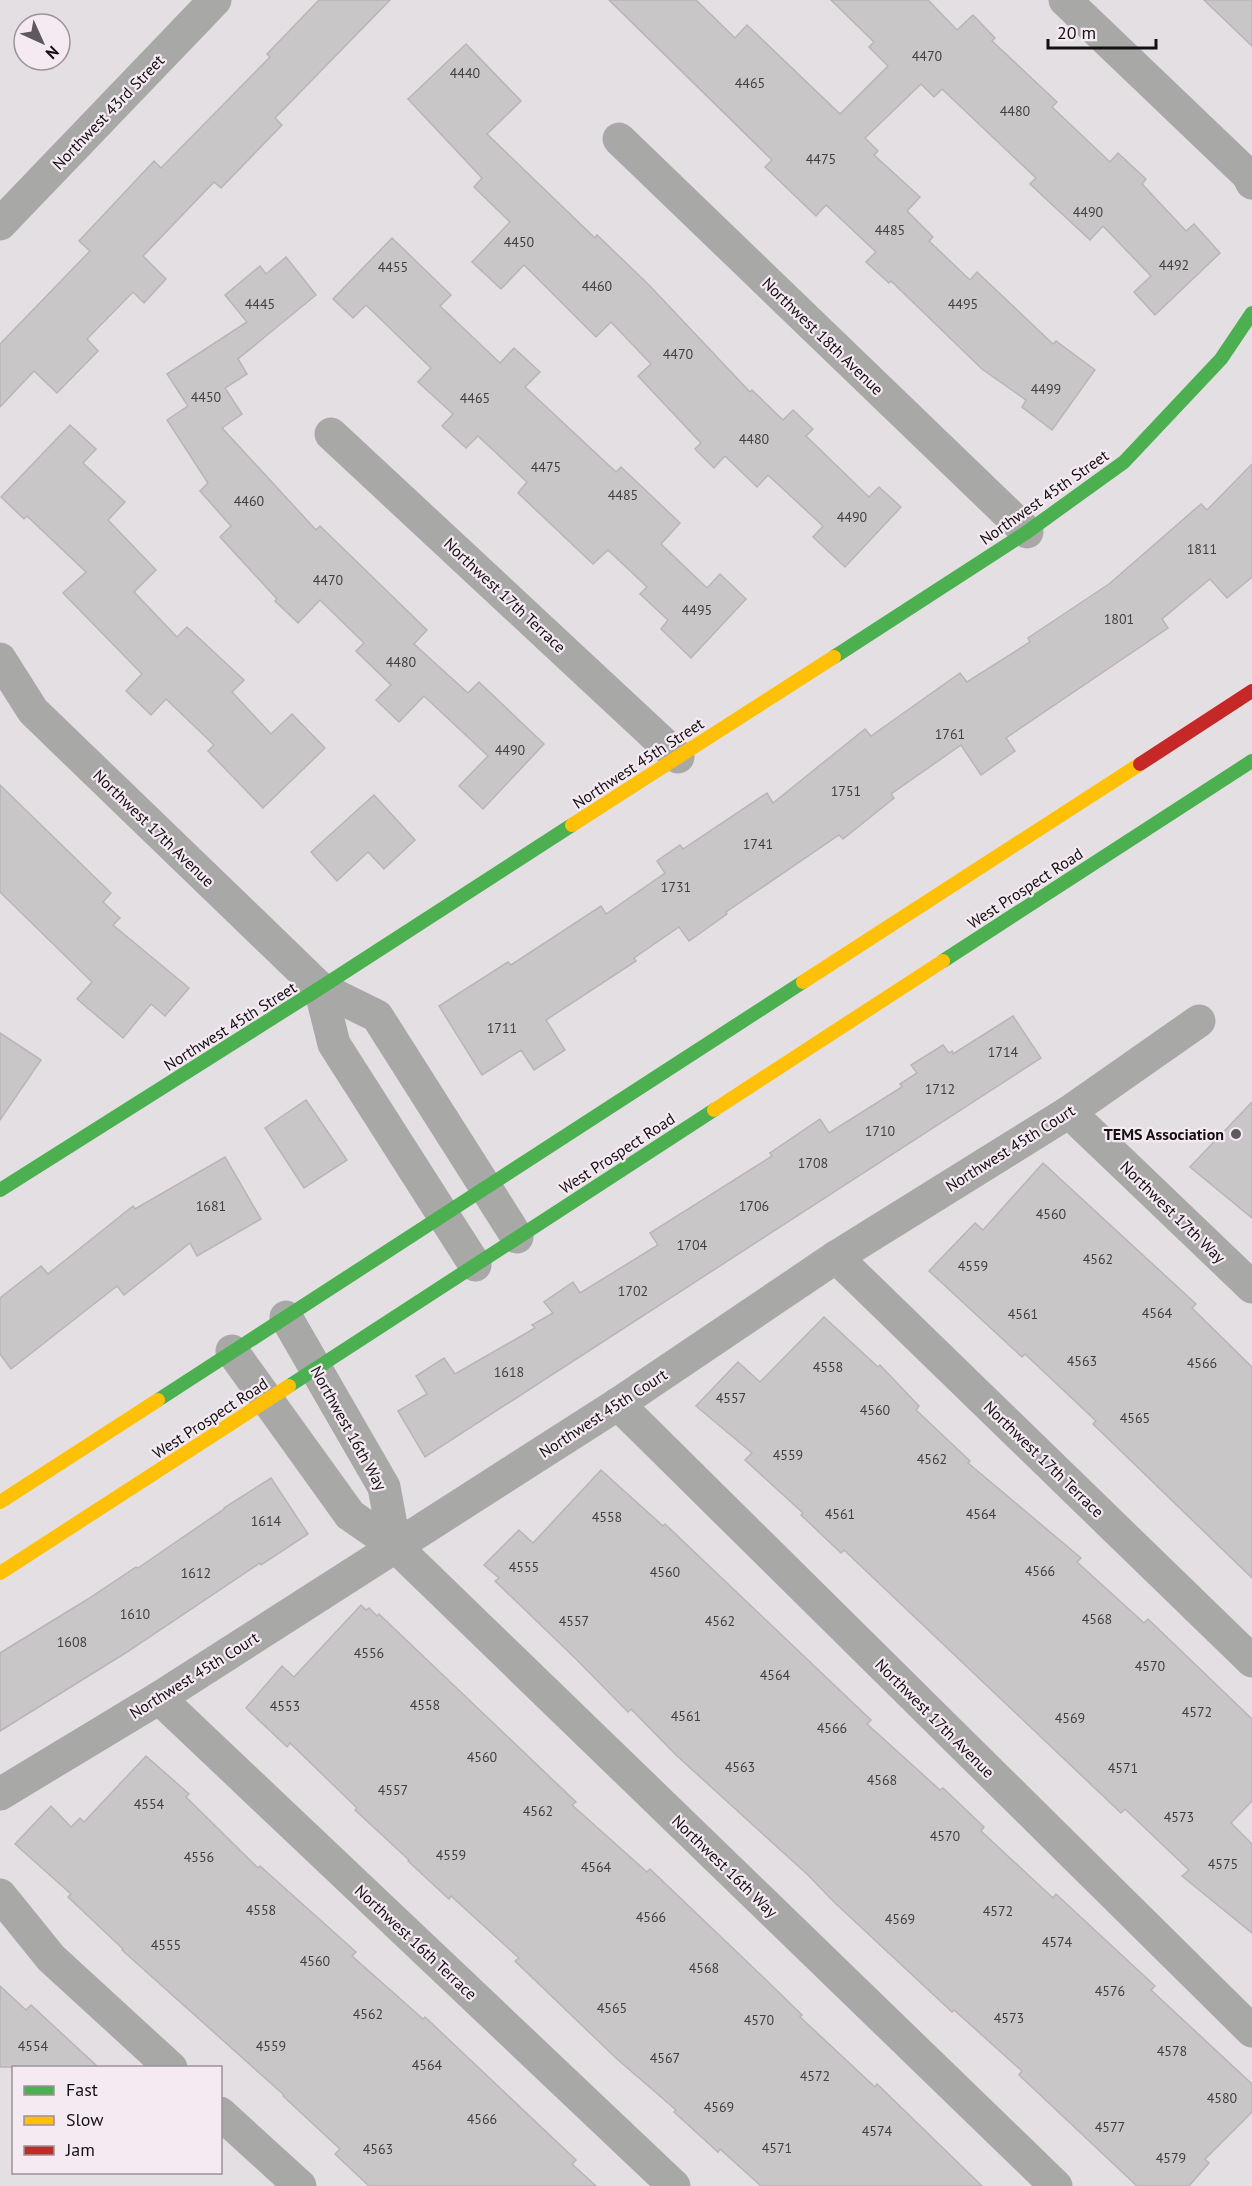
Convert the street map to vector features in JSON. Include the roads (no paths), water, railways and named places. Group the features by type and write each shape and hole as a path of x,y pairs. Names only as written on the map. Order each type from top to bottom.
{"main road":[{"name":"Northwest 45th Street","path":"0,1190 320,988 1027,532 1124,462 1221,359 1252,313"},
{"path":"0,1502 1252,691"},
{"name":"West Prospect Road","path":"0,1573 1252,761"}],"street":[{"name":"Northwest 43rd Street","path":"0,224 215,0"},
{"path":"1065,0 1248,175 1252,183"},
{"name":"Northwest 18th Avenue","path":"619,139 1027,532"},
{"name":"Northwest 17th Terrace","path":"331,434 678,757"},
{"name":"Northwest 17th Avenue","path":"0,659 33,711 320,988 377,1016 517,1237"},
{"path":"320,988 334,1044 475,1265"},
{"name":"Northwest 45th Court","path":"0,1794 159,1698 618,1404 836,1257 1069,1112 1199,1021"},
{"name":"Northwest 17th Way","path":"1069,1112 1252,1287"},
{"name":"Northwest 17th Terrace","path":"836,1257 1252,1661"},
{"name":"Northwest 16th Way","path":"286,1317 384,1487 395,1546"},
{"name":"Northwest 16th Way","path":"232,1352 350,1515 395,1546 1056,2186"},
{"name":"Northwest 17th Avenue","path":"618,1404 1252,2031"},
{"name":"Northwest 16th Terrace","path":"159,1698 674,2186"},
{"path":"0,1895 51,1958 170,2066"},
{"path":"222,2115 300,2186"}],"place":[{"name":"TEMS Association","path":"1236,1134"}]}
